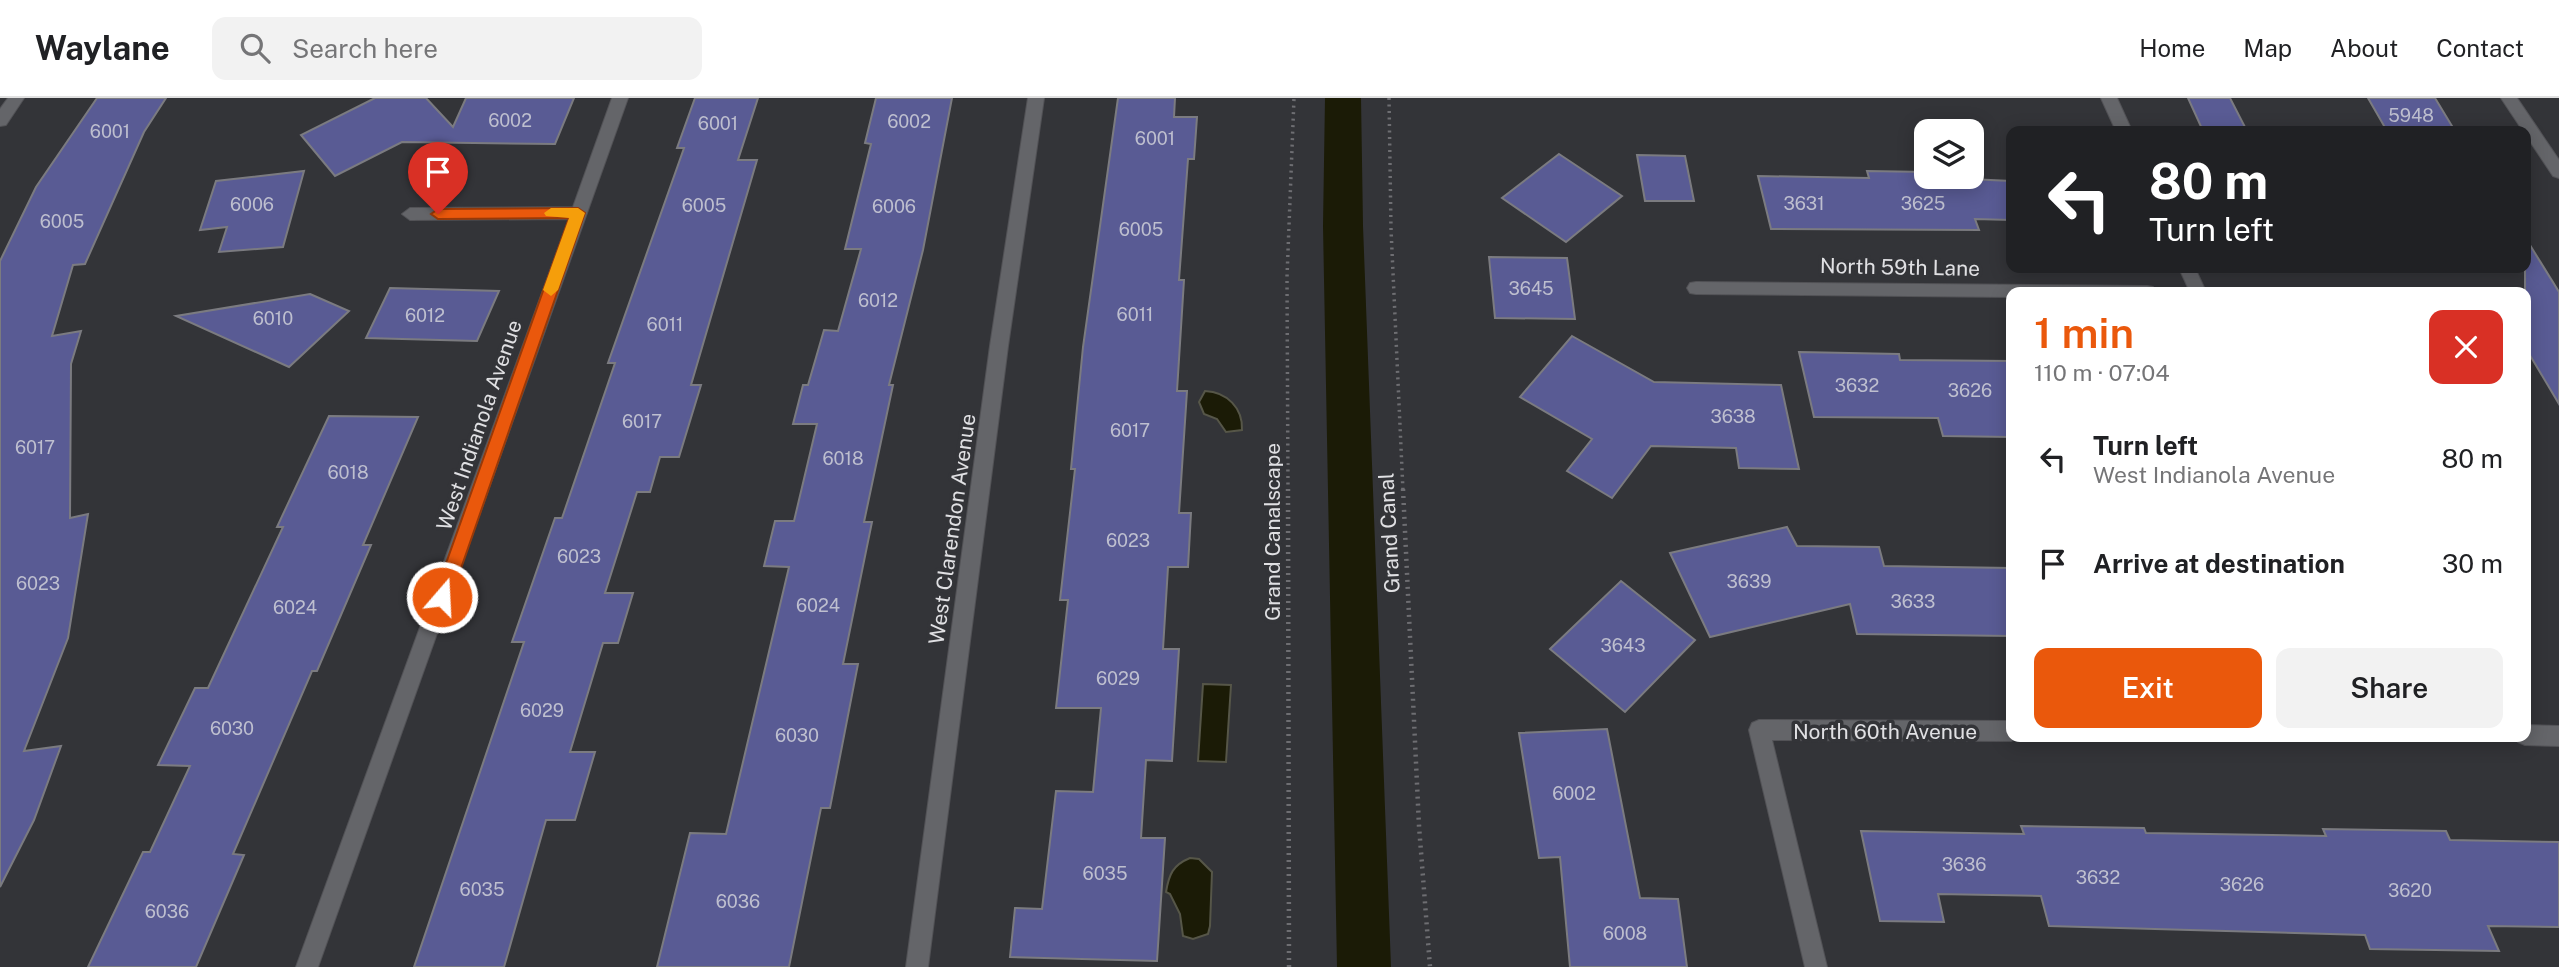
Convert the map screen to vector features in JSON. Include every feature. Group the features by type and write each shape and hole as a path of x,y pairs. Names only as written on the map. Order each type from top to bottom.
{"street":[{"path":"0,121 16,98"},
{"name":"West Indianola Avenue","path":"307,967 620,98"},
{"name":"West Clarendon Avenue","path":"917,967 999,346 1036,98"},
{"path":"2109,98 2122,126"},
{"path":"2509,98 2528,126"},
{"path":"2531,131 2559,172"},
{"path":"410,214 578,213"},
{"name":"North 59th Lane","path":"1696,288 2006,291"},
{"name":"North 60th Avenue","path":"1815,967 1759,730 2006,732"},
{"path":"2531,735 2559,736"}],"path":[{"name":"Grand Canalscape","path":"1290,967 1287,277 1294,98"},
{"name":"Grand Canal","path":"1389,98 1391,229 1418,812 1430,967"}],"shaded area":[{"path":"1205,391 1220,394 1237,408 1242,430 1226,432 1217,419 1204,414 1199,402"},
{"path":"1203,684 1231,685 1226,762 1198,761"},
{"path":"1190,858 1199,859 1212,872 1208,934 1193,939 1183,936 1180,914 1170,894 1166,892 1173,871"}],"building":[{"path":"97,98 166,98 144,132 85,264 73,265 52,336 81,331 71,364 70,518 88,514 68,638 24,751 61,746 34,820 0,887 0,261 36,187"},
{"path":"375,98 426,98 453,127 466,98 574,98 555,144 402,142 335,176 301,135"},
{"path":"695,98 758,98 738,160 757,160 691,385 701,385 679,457 660,457 650,492 637,492 605,593 633,593 618,643 603,643 570,752 595,752 575,820 546,820 504,967 414,967 524,642 512,642 555,518 562,518 615,363 608,363 684,148 677,148"},
{"path":"876,98 952,98 923,250 889,385 893,385 864,522 872,522 843,664 858,664 830,808 821,808 789,967 657,967 690,833 726,834 789,567 764,566 775,521 794,521 817,424 793,424 803,385 808,385 824,330 838,331 861,249 845,249 871,144 865,143"},
{"path":"1118,98 1175,98 1174,117 1197,117 1194,159 1188,159 1179,280 1184,280 1177,391 1187,391 1179,513 1191,513 1188,567 1168,567 1163,649 1179,649 1172,761 1146,760 1141,838 1165,838 1157,961 1010,957 1015,908 1042,909 1056,791 1093,792 1101,708 1056,708 1068,600 1060,600 1075,469 1071,469 1083,347"},
{"path":"2188,98 2230,98 2244,126 2201,126"},
{"path":"2368,98 2435,98 2452,126 2384,126"},
{"path":"1559,154 1622,196 1566,242 1502,198"},
{"path":"1637,155 1685,156 1694,201 1645,201"},
{"path":"304,171 283,247 219,252 227,227 200,230 216,181"},
{"path":"1867,171 1914,172 1914,189 1984,189 1984,180 2006,181 2006,220 1975,219 1979,230 1771,229 1758,176 1869,178"},
{"path":"2531,247 2559,292 2559,404 2531,357 2531,287 2525,287 2525,273 2531,273"},
{"path":"1489,257 1567,258 1575,319 1495,318"},
{"path":"390,288 499,291 477,341 366,338"},
{"path":"310,294 349,311 289,367 176,316"},
{"path":"1572,336 1654,382 1781,385 1799,469 1739,468 1736,448 1651,446 1612,498 1567,471 1592,439 1520,397"},
{"path":"1799,352 1899,354 1900,360 2006,361 2006,437 1943,436 1938,418 1814,417"},
{"path":"329,416 418,417 363,545 371,545 317,671 312,671 233,854 244,855 196,967 88,967 143,852 150,852 190,766 158,765 195,688 208,688 283,527 277,527"},
{"path":"1787,527 1797,546 1879,547 1884,566 2006,568 2006,636 1857,634 1850,604 1710,637 1670,553"},
{"path":"1621,581 1695,640 1625,712 1550,649"},
{"path":"1607,729 1640,898 1678,899 1687,967 1570,967 1560,857 1539,858 1519,733"},
{"path":"2021,826 2144,828 2146,833 2326,836 2323,829 2446,831 2450,840 2559,842 2559,927 2488,926 2499,951 2370,949 2365,935 2049,926 2041,896 1938,894 1944,922 1880,921 1861,831 2024,834"}],"waterway":[{"path":"1343,98 1343,226 1364,967"}],"slow traffic":[{"path":"551,213 578,213 551,290"}],"route":[{"path":"438,214 578,213 442,597"}]}
